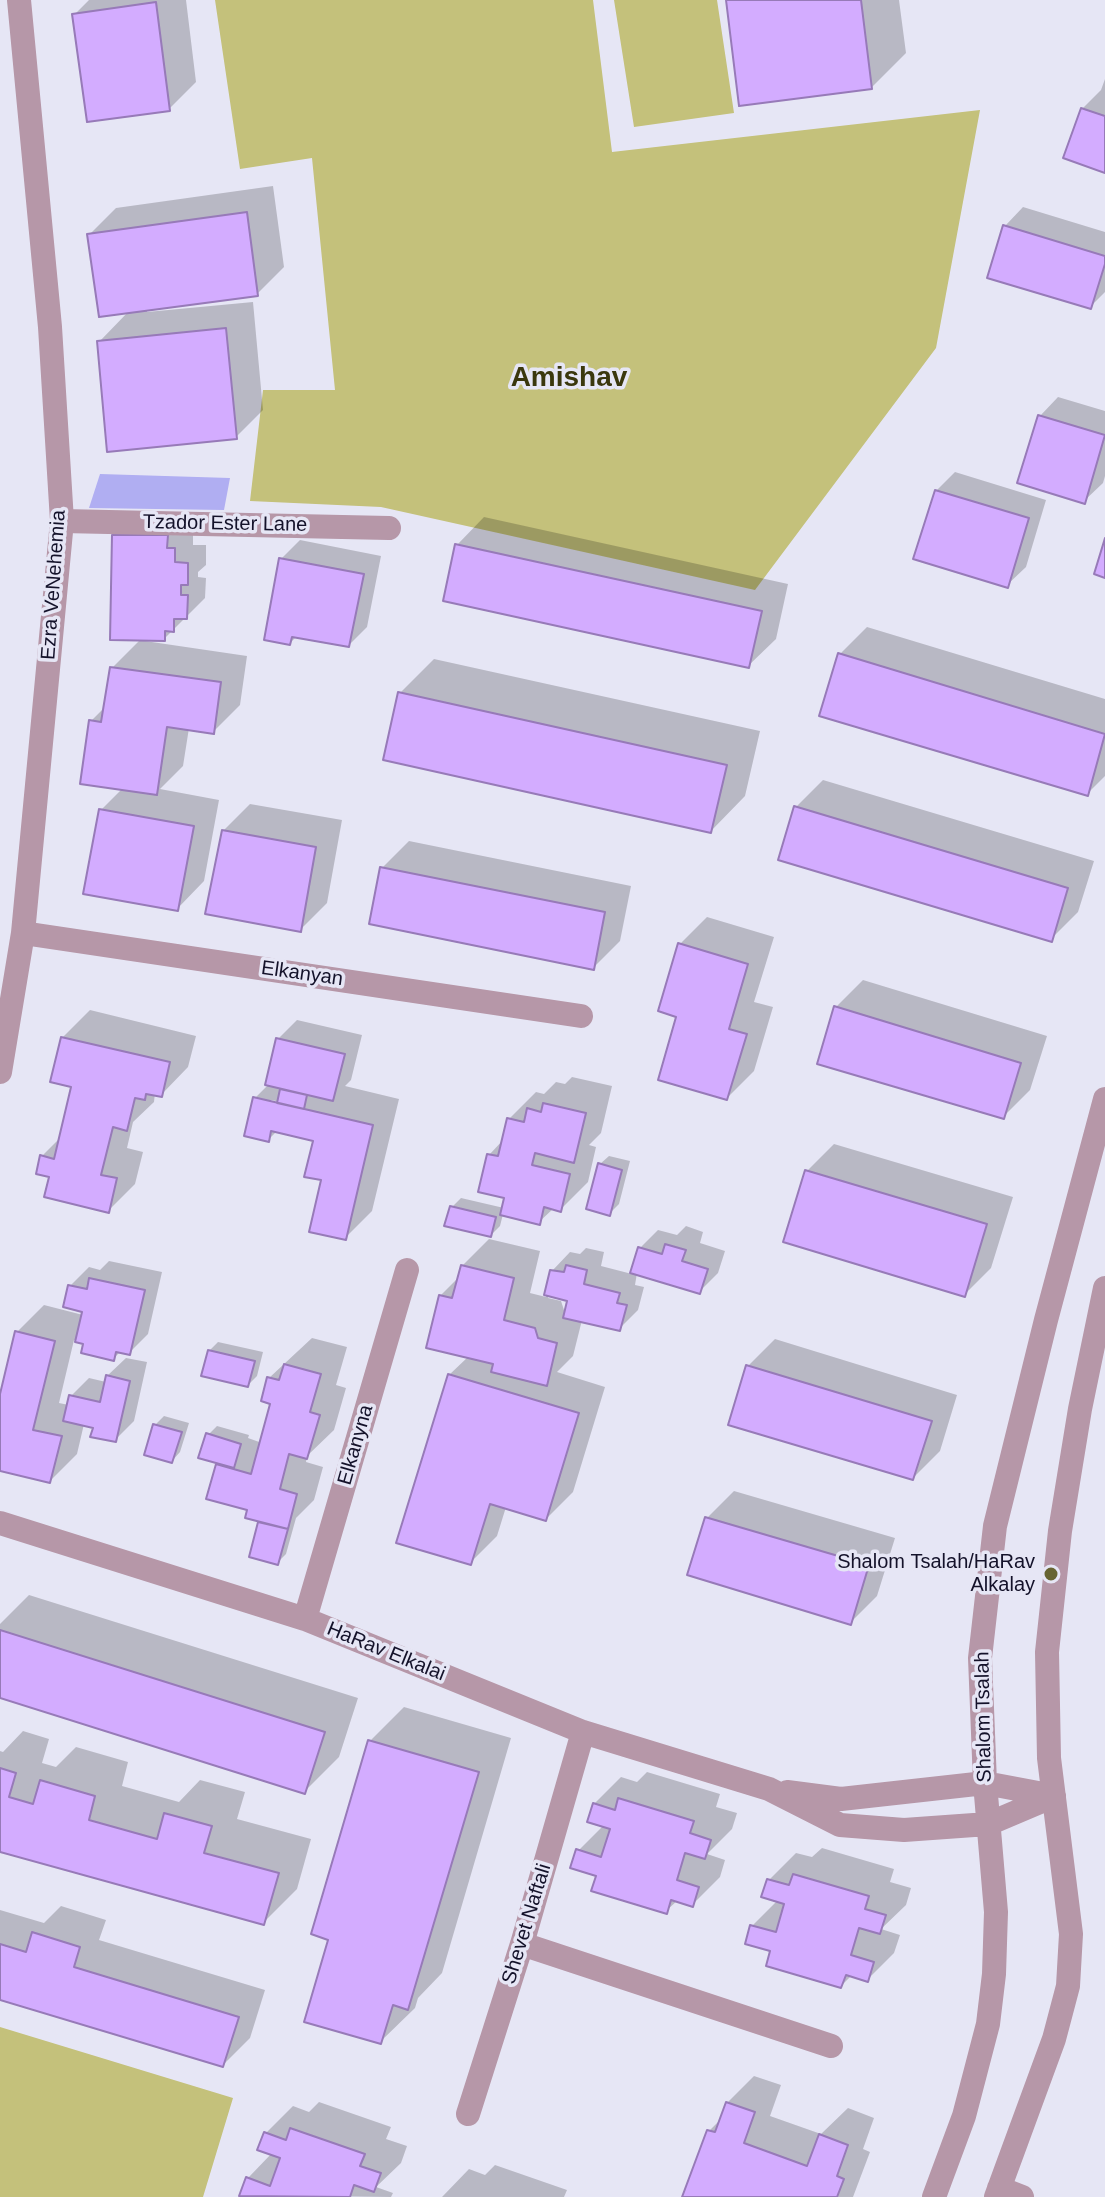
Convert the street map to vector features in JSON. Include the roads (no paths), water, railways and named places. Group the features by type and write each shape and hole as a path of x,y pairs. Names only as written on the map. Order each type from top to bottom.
{"street":[{"name":"Ezra VeNehemia","path":"0,1072 23,933 62,521 50,327 19,0"},
{"name":"Tzador Ester Lane","path":"62,521 389,528"},
{"name":"Elkanyan","path":"23,933 581,1016"},
{"name":"Shalom Tsalah","path":"934,2197 964,2116 988,2024 994,1974 996,1912 985,1783 980,1658 995,1526 1046,1320 1104,1107"},
{"name":"Elkanyna","path":"305,1619 407,1270"},
{"path":"1022,2197 997,2193 1054,2039 1068,1986 1071,1934 1049,1758 1047,1652 1063,1516 1080,1409 1105,1288"},
{"name":"HaRav Elkalai","path":"0,1523 305,1619 583,1732 769,1789 841,1799 985,1783 1054,1796"},
{"name":"Shevet Naftali","path":"468,2114 522,1944 583,1732"},
{"name":"HaRav Elkalai","path":"769,1789 840,1825 904,1830 988,1824 1054,1796"},
{"path":"522,1944 831,2046"}],"water":[{"path":"100,474 230,478 224,510 89,508"}],"place":[{"name":"Shalom Tsalah/HaRav Alkalay","path":"1051,1574"}],"district":[{"name":"Amishav","path":"569,378"}]}
